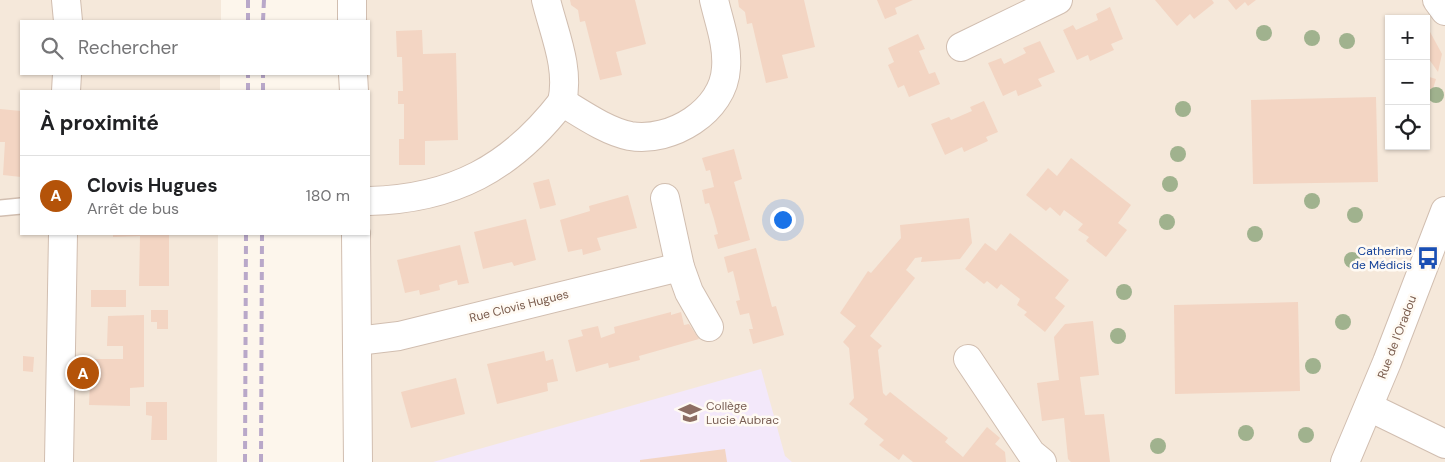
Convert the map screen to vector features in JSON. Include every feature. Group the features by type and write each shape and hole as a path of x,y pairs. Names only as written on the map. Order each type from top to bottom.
{"street":[{"path":"66,0 68,20"},
{"path":"352,0 352,20"},
{"path":"370,201 402,200 430,194 487,172 511,156 543,126 562,102 565,87 565,72 546,0"},
{"path":"562,102 615,130 631,136 650,136 671,131 690,123 707,109 722,86 726,68 725,44 714,0"},
{"path":"961,48 1058,0"},
{"path":"1437,0 1445,11"},
{"path":"66,90 67,75"},
{"path":"353,75 354,90"},
{"path":"665,198 680,267 689,292 709,327"},
{"name":"Rue de l'Oradou","path":"1345,462 1369,407 1445,211"},
{"path":"59,462 63,235"},
{"path":"356,235 358,462"},
{"name":"Rue Clovis Hugues","path":"357,341 399,336 680,267"},
{"path":"968,359 1031,453 1042,462"},
{"path":"1369,407 1445,444"}],"lane":[{"path":"0,208 20,206"}],"shaded area":[{"path":"0,0 221,0 221,20 20,20 20,75 220,75 220,90 20,90 20,235 218,235 217,462 0,462"},
{"path":"354,0 1445,0 1445,462 343,462 349,235 370,235 370,90 352,90 353,75 370,75 370,20 354,20"},
{"name":"Collège Lucie Aubrac","path":"761,369 785,456 792,462 433,462"}],"building":[{"path":"570,0 635,0 646,44 616,52 622,75 600,80 585,21 580,22 578,10 571,5"},
{"path":"738,0 804,0 815,47 782,55 788,78 766,83 752,23 747,24 745,12 739,7"},
{"path":"877,0 913,0 895,8 897,14 885,19"},
{"path":"1155,0 1212,0 1214,3 1194,19 1190,14 1177,26"},
{"path":"1228,0 1256,0 1248,6 1245,2 1236,10"},
{"path":"1110,7 1123,39 1111,44 1114,50 1090,61 1088,55 1077,60 1063,30 1073,25 1076,30 1098,20 1096,14"},
{"path":"422,30 423,54 456,53 458,140 425,141 425,165 399,165 399,139 404,139 404,104 398,104 398,91 403,91 402,57 397,57 396,31"},
{"path":"1430,32 1442,54 1438,72 1430,61"},
{"path":"918,34 925,49 919,51 929,74 935,72 940,84 909,97 904,85 898,88 888,65 894,62 888,48"},
{"path":"1040,41 1055,72 1038,79 1042,86 1018,96 1016,90 1003,96 988,63 1001,58 1004,64 1026,53 1023,48"},
{"path":"1430,77 1436,79 1430,95"},
{"path":"1376,97 1378,182 1253,184 1251,100"},
{"path":"984,101 998,132 986,137 988,141 964,152 962,147 945,155 931,124 949,117 951,120 972,111 970,107"},
{"path":"0,109 20,111 20,177 3,175 5,142 0,142"},
{"path":"734,149 742,179 734,182 750,240 718,249 714,235 718,234 714,219 709,203 705,204 702,190 714,187 710,170 706,171 702,158"},
{"path":"1071,158 1131,205 1118,223 1127,230 1106,257 1086,241 1089,237 1078,230 1083,224 1064,210 1060,216 1050,207 1046,211 1026,195 1048,168 1057,176"},
{"path":"549,179 556,205 540,209 533,183"},
{"path":"628,195 637,228 597,238 601,250 583,255 582,249 568,252 560,220 590,211 589,206"},
{"path":"969,218 972,243 960,259 921,262 922,257 915,258 906,270 915,278 870,336 882,346 878,350 883,393 886,396 890,392 948,438 945,442 963,457 987,427 1000,438 995,444 1005,452 1006,462 913,462 903,454 899,460 879,445 884,440 864,424 868,419 849,404 854,398 849,348 843,342 856,326 840,313 868,271 871,273 901,238 900,225"},
{"path":"526,219 536,260 514,266 512,262 483,269 474,232"},
{"path":"1010,233 1069,280 1055,298 1065,306 1045,332 1024,315 1027,312 1017,305 1020,299 1001,284 997,289 987,281 984,284 965,269 985,243 996,251"},
{"path":"113,235 169,235 169,286 139,286 140,236 113,237"},
{"path":"460,245 469,283 458,285 457,280 439,285 440,290 420,295 419,290 405,293 397,260"},
{"path":"756,248 772,307 776,306 784,335 753,344 749,329 753,329 749,313 740,315 736,301 740,300 733,271 728,273 724,257"},
{"path":"91,290 126,290 126,307 91,307"},
{"path":"1298,302 1300,391 1175,394 1174,305"},
{"path":"151,310 168,310 168,329 157,329 157,322 151,322"},
{"path":"671,312 671,315 681,312 684,325 689,324 699,339 639,356 640,360 609,368 608,363 576,372 568,340 583,336 581,330 598,326 601,338 615,333 614,327"},
{"path":"144,315 144,387 130,388 130,406 89,405 91,359 123,359 123,346 107,346 108,316"},
{"path":"1093,321 1099,375 1080,377 1085,415 1104,414 1110,462 1071,462 1068,459 1064,418 1042,421 1037,383 1059,380 1054,337 1065,324"},
{"path":"544,351 546,361 553,359 558,381 547,383 548,391 497,404 487,364"},
{"path":"23,356 34,357 33,372 23,371"},
{"path":"456,378 465,414 411,428 401,392"},
{"path":"146,402 167,402 167,440 151,440 152,416 146,415"},
{"path":"725,449 727,462 640,462 640,460"}],"railway":[{"path":"248,0 248,20"},
{"path":"263,20 264,0"},
{"path":"248,75 248,90"},
{"path":"263,75 263,90"},
{"path":"245,462 246,235"},
{"path":"261,462 262,235"}],"place":[{"name":"Catherine de Médicis","path":"1428,258"},
{"name":"Clovis Hugues","path":"83,373"},
{"name":"Collège Lucie Aubrac","path":"690,413"}]}
